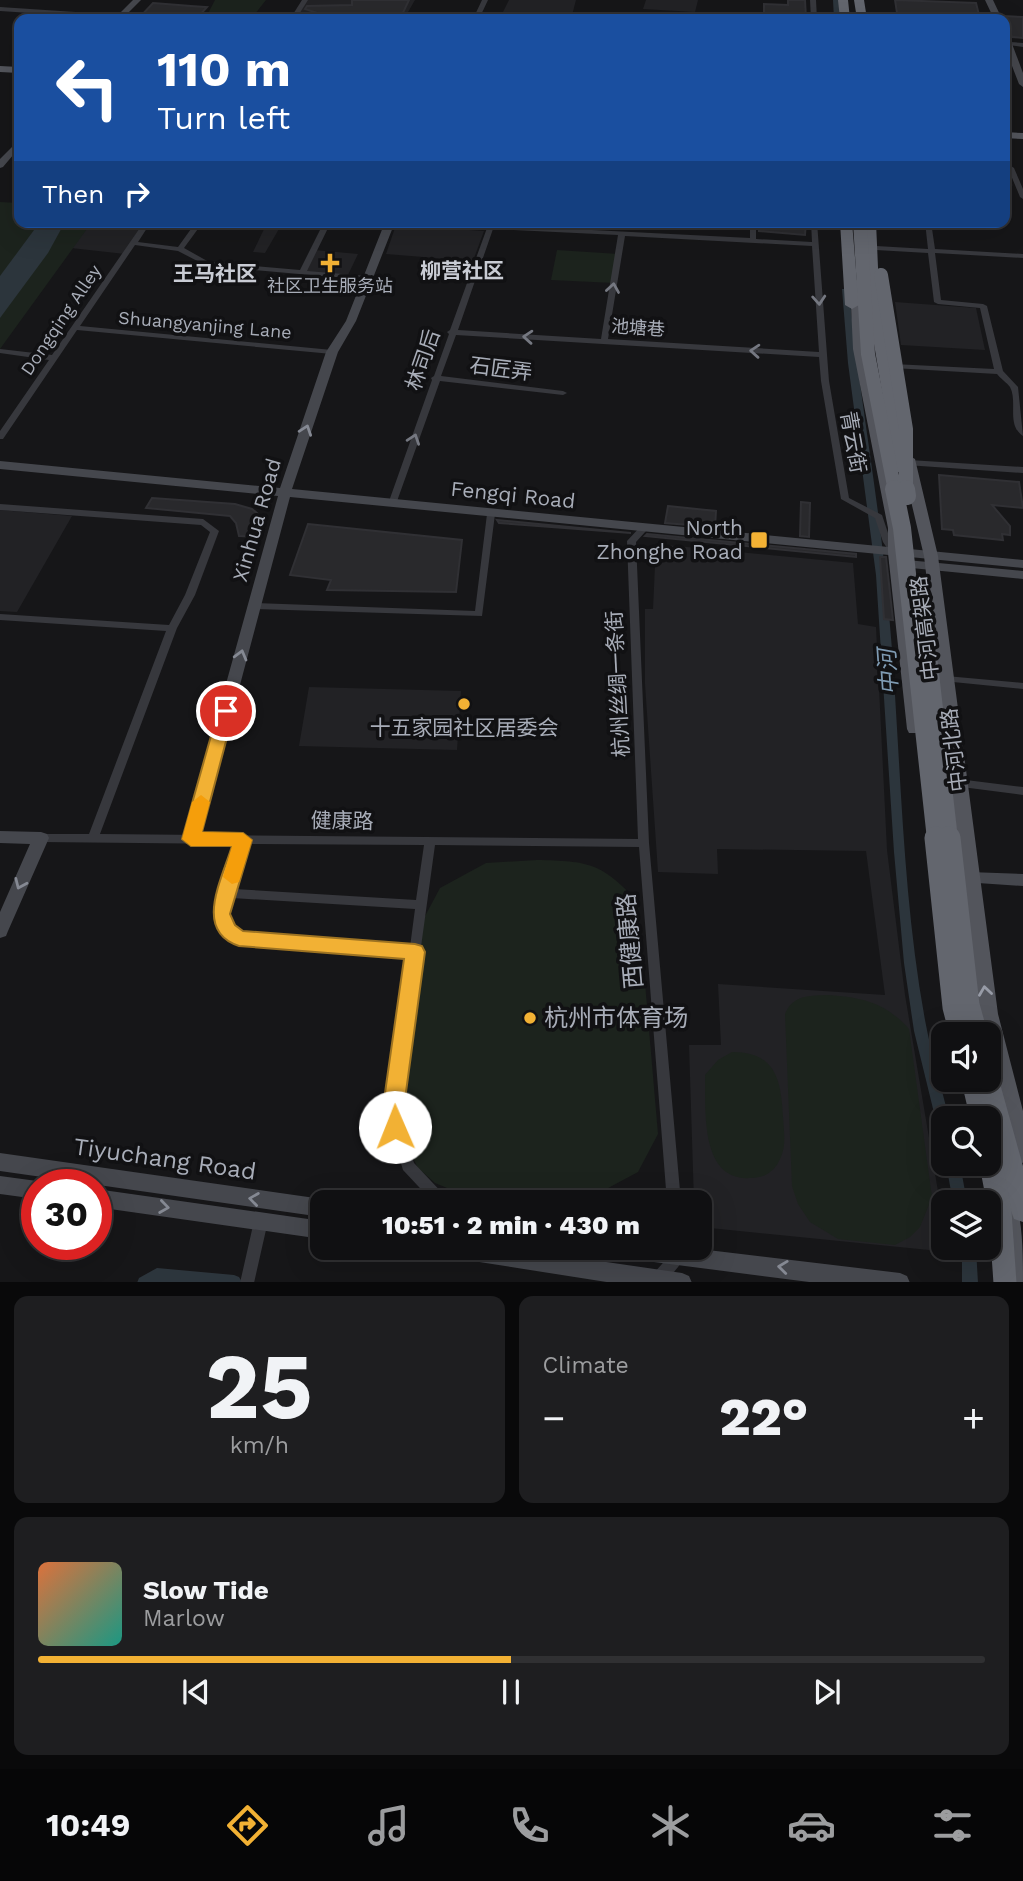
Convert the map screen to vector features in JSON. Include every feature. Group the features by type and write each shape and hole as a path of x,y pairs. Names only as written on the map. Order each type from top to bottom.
{"highway":[{"path":"846,228 852,305 868,354"},
{"name":"中河高架路","path":"860,228 868,354 902,527 954,1007 958,1022"},
{"name":"中河高架路","path":"870,228 872,290 907,470 968,1005 973,1022"},
{"path":"876,248 881,261 906,429 907,470"},
{"path":"991,1092 1023,1211"},
{"path":"993,1176 1000,1211 1005,1282"}],"main road":[{"path":"125,14 137,0"},
{"path":"126,14 143,0"},
{"path":"1010,44 1023,84"},
{"path":"0,151 14,136"},
{"path":"0,165 14,149"},
{"name":"Xinhua Road","path":"191,839 285,495 332,352 351,321 388,228"},
{"name":"中河北路","path":"854,228 859,349 895,528 884,556 933,877 942,988 950,1022"},
{"name":"中河北路","path":"876,228 880,304 907,470 932,561 969,878 988,1014 1023,1153"},
{"name":"Fengqi Road","path":"0,465 848,549 932,561"},
{"path":"932,561 1023,564"},
{"path":"932,561 1023,575"},
{"path":"0,837 41,838 0,931"},
{"path":"969,878 1023,880"},
{"name":"Tiyuchang Road","path":"0,1162 310,1206"},
{"path":"995,1176 1012,1216 1018,1282"},
{"path":"0,1185 21,1188"},
{"path":"112,1200 310,1228"},
{"path":"712,1257 893,1282"},
{"path":"529,1260 676,1282"}],"street":[{"path":"0,9 67,14"},
{"path":"1010,44 1023,45"},
{"path":"1011,168 1023,197"},
{"name":"Dongqing Alley","path":"0,437 144,228"},
{"path":"180,249 196,228"},
{"path":"302,273 325,228"},
{"name":"林司后","path":"392,504 490,228"},
{"path":"535,228 815,244"},
{"path":"753,228 753,241"},
{"path":"814,228 823,355"},
{"path":"929,228 938,302 983,306 999,372"},
{"path":"604,342 622,234"},
{"path":"133,243 180,249 207,264 368,278"},
{"path":"876,248 1023,257"},
{"name":"Shuangyanjing Lane","path":"75,328 332,352"},
{"name":"池塘巷","path":"452,332 823,355"},
{"path":"0,351 54,358"},
{"name":"青云街","path":"823,355 845,499 879,517 887,542 884,556"},
{"path":"891,366 999,372 1019,387 1019,429 1023,434"},
{"name":"石匠弄","path":"435,378 563,393"},
{"path":"907,470 1023,470"},
{"path":"0,507 203,522 215,531 190,595 172,628 93,838"},
{"path":"255,606 479,614 491,514"},
{"name":"杭州丝绸一条街","path":"643,529 631,541 644,843"},
{"path":"0,617 172,628"},
{"path":"946,680 1023,686"},
{"path":"958,783 1023,791"},
{"name":"健康路","path":"41,838 644,843"},
{"path":"243,840 221,914 227,930 239,939 415,952"},
{"path":"430,842 392,1114 408,1166 431,1190"},
{"name":"西健康路","path":"644,843 673,1190"},
{"path":"227,893 421,905"},
{"path":"247,1282 261,1221"},
{"path":"658,1279 671,1260"}],"shaded area":[{"path":"215,0 266,0 255,14 208,14"},
{"path":"305,0 415,0 407,14 296,14"},
{"path":"509,0 576,0 572,14 502,14"},
{"path":"646,0 698,0 695,12 643,9"},
{"path":"0,202 14,203 14,228 88,228 0,349"},
{"path":"36,228 62,228 48,253 0,318 0,276"},
{"path":"87,228 144,228 125,254 71,248"},
{"path":"265,228 280,228 265,253 253,252"},
{"path":"395,228 484,231 473,261 386,254"},
{"name":"社区卫生服务站","path":"314,250 358,254 347,277 302,273"},
{"path":"557,250 619,254 614,283 551,280"},
{"path":"895,302 976,308 985,350 901,345"},
{"path":"0,510 72,516 17,612 0,611"},
{"path":"656,544 853,563 858,624 876,627 887,850 905,995 931,1150 931,1176 935,1176 938,1190 931,1190 931,1250 712,1228 712,1190 694,1190 689,1045 721,1045 718,984 885,995 866,851 717,849 718,874 658,872 645,684 645,609 653,609"},
{"path":"309,687 461,691 457,750 299,746"},
{"name":"杭州市体育场","path":"537,860 582,863 604,872 638,902 658,1134 638,1172 604,1190 452,1190 435,1183 418,1168 406,1144 399,1118 424,918 440,888 486,863"},
{"path":"807,996 850,997 872,1003 891,1013 909,1029 931,1200 920,1227 910,1237 895,1245 838,1239 810,1222 798,1204 792,1186 785,1014 792,1003"},
{"path":"732,1052 758,1057 767,1063 778,1080 782,1104 783,1152 773,1170 759,1177 734,1176 722,1168 714,1156 709,1140 705,1075 718,1060"}],"building":[{"path":"352,0 409,0 402,14 320,14 305,9 307,6 352,5"},
{"path":"788,0 805,0 806,14 764,14 764,4 788,5"},
{"path":"895,0 976,3 979,14 960,14 897,14"},
{"path":"153,3 207,7 201,14 143,14"},
{"path":"1010,16 1023,17 1023,38 1012,37"},
{"path":"759,228 806,228 805,235 759,231"},
{"path":"939,475 1019,482 1023,508 992,505 1010,526 1010,535 1002,534 1003,540 954,535 953,530 942,529"},
{"path":"152,498 235,504 252,509 264,519 261,537 239,536 236,523 230,516 146,508"},
{"path":"801,502 810,503 809,537 800,536"},
{"path":"668,506 716,511 715,527 665,523"},
{"path":"497,520 631,533 499,523"},
{"path":"308,524 462,540 456,592 327,590 331,580 290,575"},
{"path":"647,534 856,554 856,557 645,536"},
{"path":"880,557 886,557 893,620 884,619"}],"waterway":[{"name":"中河","path":"836,0 837,14"},
{"name":"中河","path":"845,291 852,363 881,575 910,963 920,1031 939,1106"},
{"name":"中河","path":"955,1176 958,1190"},
{"name":"中河","path":"969,1260 970,1282"},
{"path":"146,1282 157,1275 234,1282"}],"slow traffic":[{"path":"201,802 191,839 243,840 232,877"}],"place":[{"name":"社区卫生服务站","path":"330,263"},
{"name":"North Zhonghe Road","path":"759,540"},
{"name":"十五家园社区居委会","path":"464,704"},
{"name":"杭州市体育场","path":"530,1018"}],"district":[{"name":"柳营社区","path":"462,271"},
{"name":"王马社区","path":"215,274"}],"route":[{"path":"226,711 191,839 243,840 221,914 227,930 239,939 415,952 392,1114 395,1127"}]}
